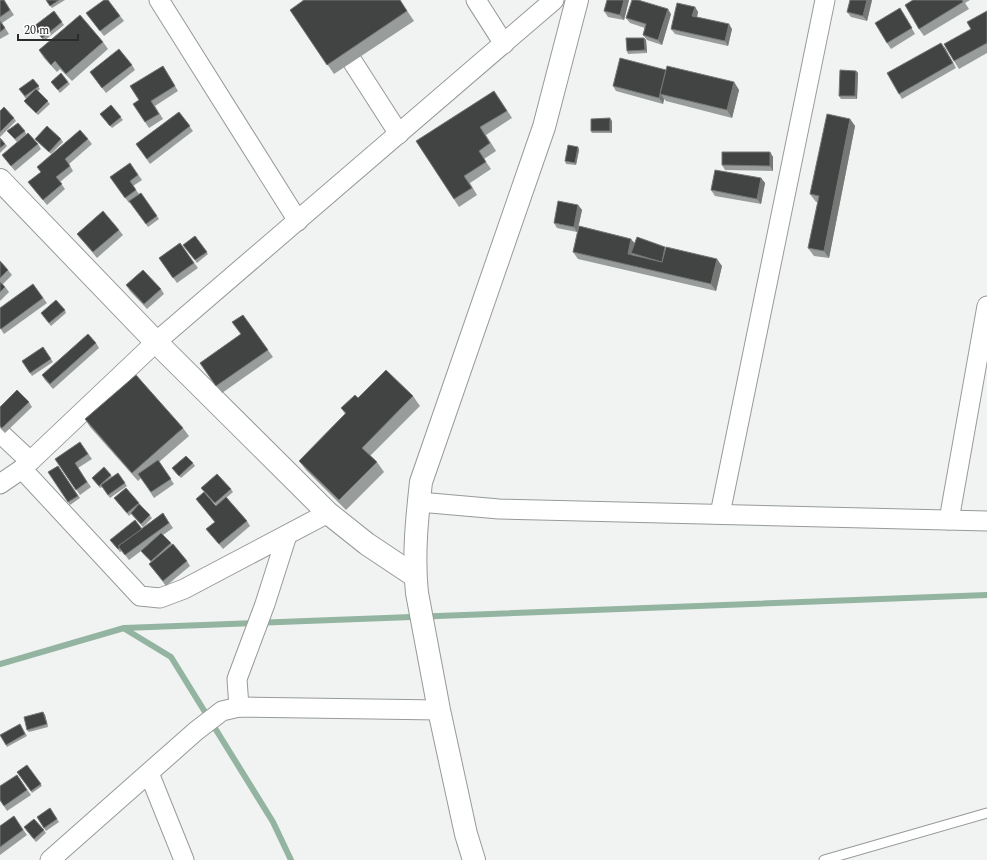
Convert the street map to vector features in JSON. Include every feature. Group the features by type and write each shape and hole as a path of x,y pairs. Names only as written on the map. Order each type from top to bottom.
{"main road":[{"path":"474,860 466,834 439,710 416,585 421,482 544,127 577,0"},
{"path":"0,180 156,342 328,513 416,585"}],"street":[{"path":"159,0 298,221"},
{"path":"313,0 399,134"},
{"path":"476,0 504,44"},
{"path":"0,484 26,465 156,342 554,0"},
{"path":"720,514 825,0"},
{"path":"949,520 987,306"},
{"path":"0,433 140,596 160,598 184,589 328,513"},
{"path":"419,502 499,509 987,521"},
{"path":"231,709 237,679 265,604 287,535"},
{"path":"50,860 196,732 231,709 439,710"},
{"path":"149,773 184,860"}],"lane":[{"path":"824,860 987,813"}],"building":[{"path":"0,0 4,0 10,10 0,17"},
{"path":"46,0 59,0 50,6"},
{"path":"104,0 108,0 120,16 100,31 86,13"},
{"path":"304,0 400,0 407,11 327,65 290,10"},
{"path":"607,0 624,0 620,15 604,11"},
{"path":"632,0 638,0 668,9 658,40 643,35 646,24 626,18"},
{"path":"850,0 867,0 863,16 847,12"},
{"path":"913,0 962,0 963,2 919,29 905,5"},
{"path":"677,3 695,7 692,16 729,24 725,41 671,29"},
{"path":"900,8 912,28 887,43 875,23"},
{"path":"54,11 62,22 42,38 33,27"},
{"path":"987,11 987,43 954,61 944,44 971,29 967,22"},
{"path":"80,15 103,42 66,74 55,61 51,65 39,50"},
{"path":"0,21 5,28 0,32"},
{"path":"626,38 644,38 645,50 627,51"},
{"path":"941,43 953,63 899,94 887,73"},
{"path":"119,49 132,65 102,88 90,72"},
{"path":"620,58 666,70 659,98 613,86"},
{"path":"163,66 175,86 151,101 159,114 145,122 133,104 139,100 130,86"},
{"path":"667,66 734,82 727,110 660,94"},
{"path":"840,70 856,71 855,96 839,96"},
{"path":"61,73 68,82 58,90 51,82"},
{"path":"33,79 39,86 25,96 19,89"},
{"path":"36,89 48,101 36,113 24,101"},
{"path":"494,91 507,111 480,127 490,143 479,151 486,162 464,176 472,188 454,199 416,141"},
{"path":"111,105 121,117 110,126 100,114"},
{"path":"4,107 14,118 0,132 0,111"},
{"path":"179,112 190,126 147,159 136,144"},
{"path":"827,114 850,119 824,251 808,248 819,196 810,194"},
{"path":"610,118 610,131 591,131 591,119"},
{"path":"18,123 25,131 15,139 7,131"},
{"path":"47,126 61,139 49,152 35,139"},
{"path":"80,130 88,139 65,159 70,166 56,177 62,184 43,200 28,182 41,172 37,167"},
{"path":"28,133 38,144 11,166 2,155"},
{"path":"0,138 5,144 0,148"},
{"path":"568,145 578,147 575,163 565,161"},
{"path":"722,152 770,152 770,166 722,165"},
{"path":"130,163 138,175 130,181 136,190 125,198 110,177"},
{"path":"715,170 761,178 757,199 711,190"},
{"path":"141,193 157,216 146,224 129,201"},
{"path":"558,201 578,205 574,227 554,223"},
{"path":"103,211 119,230 93,252 77,234"},
{"path":"579,226 631,239 628,254 662,262 666,247 717,259 711,284 573,252"},
{"path":"195,236 207,252 195,260 183,245"},
{"path":"637,237 665,247 662,262 631,253"},
{"path":"180,243 194,263 173,278 159,258"},
{"path":"0,261 8,270 0,278"},
{"path":"143,270 161,289 144,304 126,285"},
{"path":"0,282 5,287 0,292"},
{"path":"33,284 43,298 1,329 0,308"},
{"path":"56,300 65,310 49,323 41,313"},
{"path":"243,315 268,350 216,386 200,363 241,334 232,322"},
{"path":"88,334 96,343 50,384 42,375"},
{"path":"43,347 51,359 30,373 22,361"},
{"path":"386,370 413,396 362,448 377,462 339,500 299,461 346,413 341,408 355,395 358,398"},
{"path":"136,375 183,428 132,473 85,419"},
{"path":"17,390 29,402 2,428 0,426 0,407"},
{"path":"80,442 88,454 75,463 87,482 76,490 55,459"},
{"path":"186,456 193,463 179,476 172,468"},
{"path":"158,460 171,479 151,492 138,474"},
{"path":"58,466 78,496 68,502 48,472"},
{"path":"104,467 111,475 99,486 92,478"},
{"path":"118,473 125,483 108,495 101,485"},
{"path":"217,474 231,489 215,503 201,488"},
{"path":"126,488 139,503 127,513 114,498"},
{"path":"204,492 216,506 226,497 247,521 219,544 206,529 215,522 196,499"},
{"path":"139,504 150,515 141,524 131,513"},
{"path":"163,513 169,523 125,555 118,546"},
{"path":"135,520 142,529 118,546 120,548 118,549 110,540"},
{"path":"161,533 171,543 151,561 141,551"},
{"path":"173,544 187,561 163,581 149,564"},
{"path":"43,712 47,724 27,730 24,717"},
{"path":"20,724 25,734 6,745 0,735"},
{"path":"27,765 41,784 31,791 17,772"},
{"path":"17,775 27,790 4,806 0,800 0,786"},
{"path":"50,808 57,819 44,828 37,817"},
{"path":"14,816 23,830 0,847 0,826"},
{"path":"34,819 44,830 34,839 24,827"}],"waterway":[{"path":"0,664 124,628 987,595"},
{"path":"125,629 171,657 273,822 291,860"}]}
